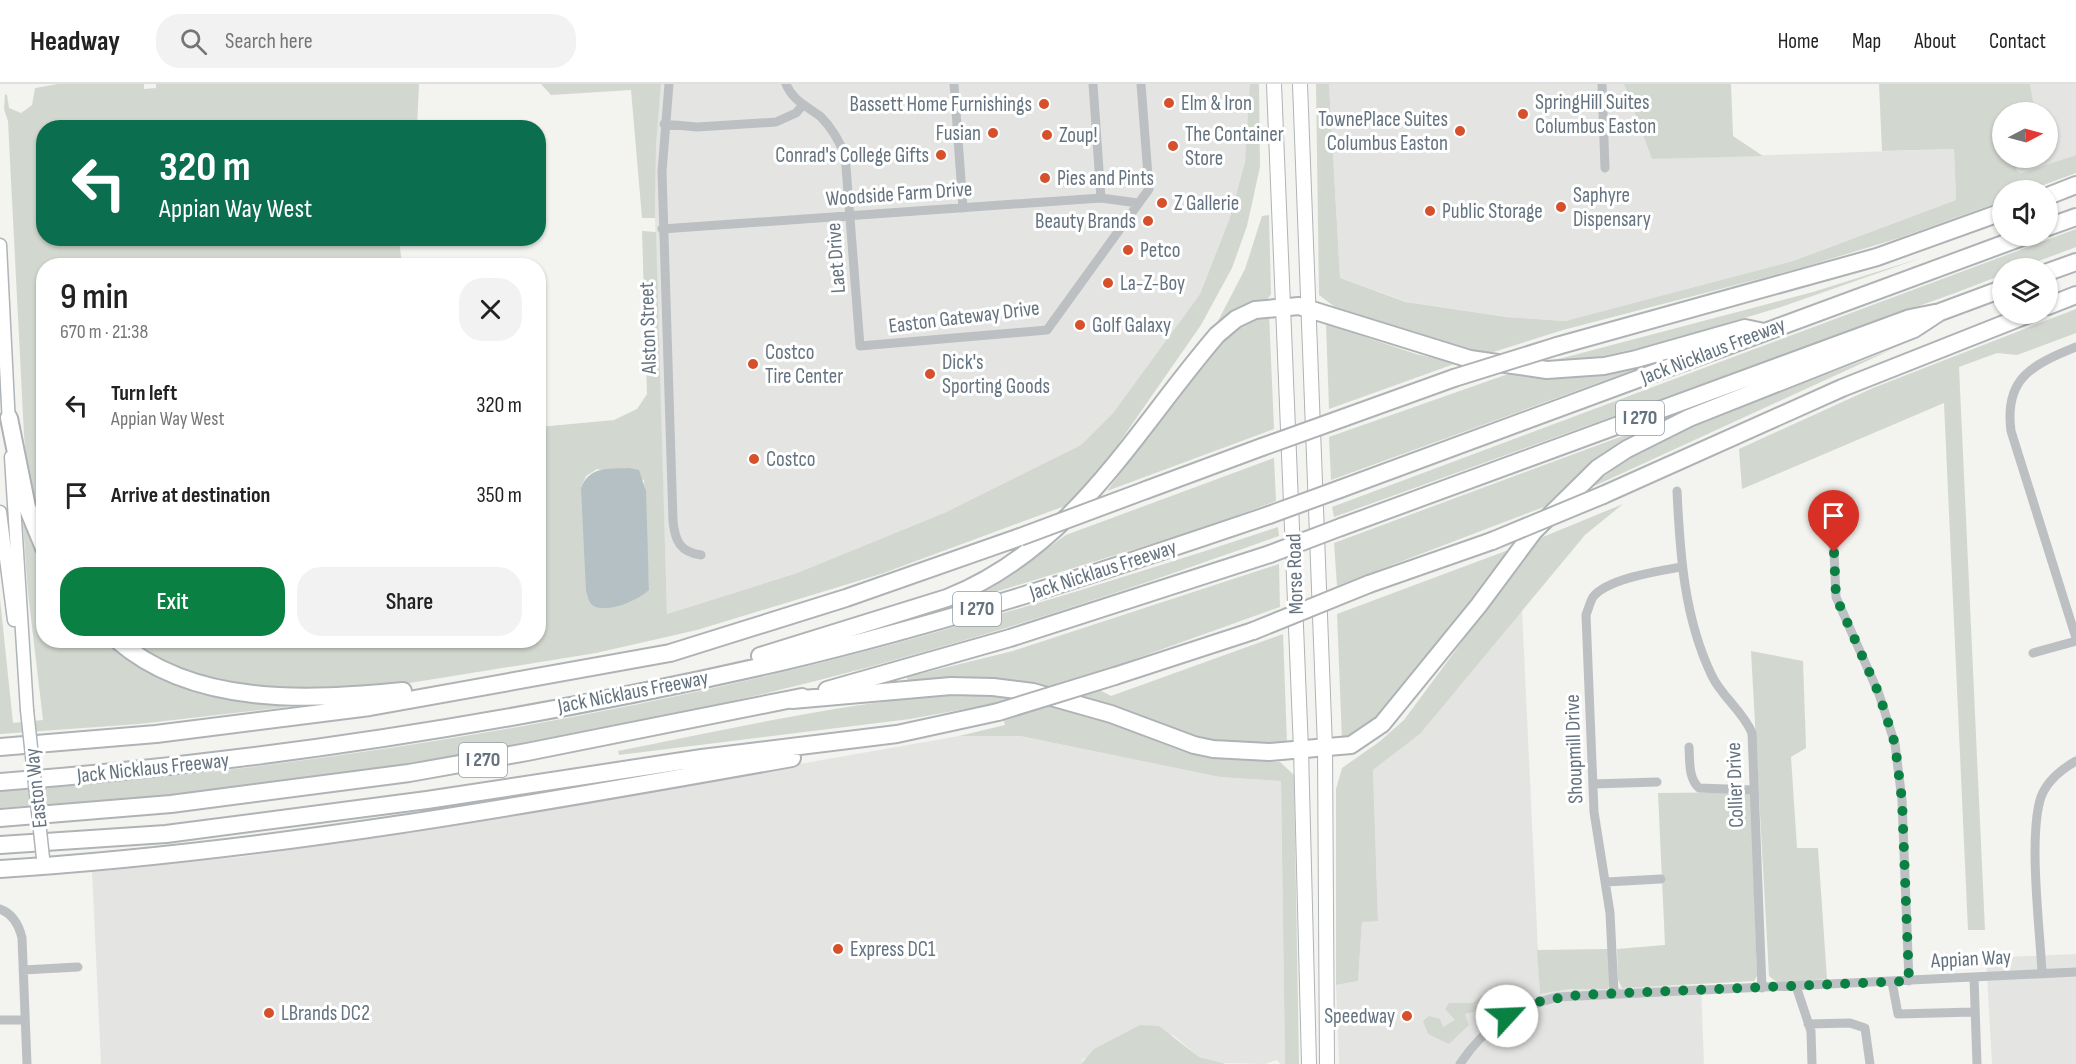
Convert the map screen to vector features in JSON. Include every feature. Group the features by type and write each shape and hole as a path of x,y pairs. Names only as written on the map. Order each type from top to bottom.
{"highway":[{"path":"2058,192 2076,185"},
{"path":"0,747 156,734 359,708 670,653 846,598 1020,537 1454,378 1557,346 1877,257 1992,216"},
{"path":"2058,223 2076,217"},
{"name":"Jack Nicklaus Freeway","path":"0,782 225,761 374,741 679,684 782,661 930,623 1082,578 1269,515 1998,246"},
{"path":"2058,268 2076,262"},
{"name":"Jack Nicklaus Freeway","path":"0,818 171,804 398,774 527,752 792,700 1010,638 1270,554 1910,318 1940,312 1992,293"},
{"path":"2058,302 2076,295"},
{"path":"679,684 947,598 977,586 1004,570 1054,532 1090,496 1217,335 1245,314 1265,308 1284,306 1308,309 1470,359 1531,370 1604,366 1745,328 1764,332"},
{"path":"792,700 951,686 993,687 1034,692 1111,714 1194,745 1213,749 1233,752 1301,750 1351,745 1382,724 1479,605 1534,531 1598,468 1627,449 1681,421 1914,329 1940,312"},
{"path":"0,869 44,862 243,847 526,806 820,753 998,712 1253,631 1369,584 1492,541 1603,495 1842,388 2004,324"},
{"path":"9,418 27,507 36,529"},
{"path":"128,648 150,665 176,675 232,690 278,698 330,698 512,681"},
{"path":"0,845 166,834 427,800 702,758 897,734"}],"main road":[{"name":"Morse Road","path":"1274,84 1301,750 1310,1064"},
{"name":"Morse Road","path":"1300,84 1325,748 1327,1064"},
{"name":"Easton Way","path":"0,245 27,711"},
{"name":"Easton Way","path":"0,512 27,711 44,862"}],"street":[{"name":"Alston Street","path":"669,84 664,124 662,229 674,537 688,553 701,555"},
{"name":"Laet Drive","path":"786,84 802,106 820,117 836,134 844,154 851,216 860,346"},
{"path":"954,84 963,208"},
{"path":"1093,84 1101,198"},
{"name":"Easton Gateway Drive","path":"860,346 1047,330 1149,189 1142,84"},
{"path":"1602,84 1605,168"},
{"path":"664,124 697,127 776,122 796,113 802,106"},
{"name":"Woodside Farm Drive","path":"662,229 1101,198 1138,203"},
{"path":"2032,652 2076,639 2009,417 2010,404 2021,378 2042,361 2076,347"},
{"name":"Collier Drive","path":"1677,491 1681,567 1688,606 1713,678 1747,721 1752,733 1762,988"},
{"path":"1833,529 1836,597 1879,694 1895,744 1902,800 1909,981"},
{"name":"Shoupmill Drive","path":"1614,993 1606,882 1599,848 1593,784 1586,615 1593,597 1609,586 1681,567"},
{"path":"1689,747 1691,776 1693,783 1699,789 1754,790"},
{"path":"2042,973 2035,828 2042,795 2061,769 2076,761"},
{"path":"1593,784 1657,782"},
{"path":"1606,882 1661,879"},
{"path":"0,909 12,916 19,926 22,938 27,1064"},
{"path":"23,970 78,968"},
{"name":"Appian Way","path":"1460,1064 1491,1026 1523,1008 1558,997 2076,972"},
{"path":"1974,977 1977,1064"},
{"path":"1892,982 1898,1014 1974,1012"},
{"path":"1796,986 1808,1024 1812,1064"},
{"path":"0,1020 25,1020"},
{"path":"1808,1024 1850,1023 1865,1028 1868,1034 1870,1064"}],"shaded area":[{"path":"58,84 144,84 144,89 156,88 156,84 419,84 417,120 36,120 36,246 400,246 401,258 36,258 36,507 28,479 24,435 8,121 4,109 5,94 9,108 21,113 32,105 35,88"},
{"path":"541,84 661,84 656,146 655,218 642,218 631,90 551,95"},
{"path":"661,84 1250,84 1250,106 1245,162 1229,220 1200,294 1113,413 1081,445 944,513 797,573 667,614 655,218 656,146"},
{"path":"1250,84 1259,84 1260,167 1247,226 1232,268 1201,325 1110,456 1073,503 881,574 697,630 596,653 397,685 247,691 176,670 138,648 546,648 546,426 614,420 637,409 647,394 642,231 656,232 667,614 797,573 944,513 1081,445 1113,413 1200,294 1229,220 1245,162","holes":["597,469 644,480 649,590 581,488 586,476"]},
{"path":"1316,84 1329,84 1340,278 1406,302 1506,317 1565,321 1793,261 1956,200 1954,149 1882,151 1879,84 2030,84 2033,102 1992,102 1992,168 2016,168 2021,173 2036,168 2058,168 2058,161 2076,155 2076,173 2057,180 1992,180 1992,205 1899,238 1801,268 1563,330 1487,354 1335,307 1319,295"},
{"path":"1329,84 1624,84 1652,159 1954,149 1956,200 1793,261 1565,321 1506,317 1408,302 1340,278"},
{"path":"1624,84 1731,84 1733,136 1763,156 1652,159"},
{"path":"2030,84 2076,84 2076,155 2058,161 2058,102 2033,102"},
{"path":"2016,168 2036,168 2021,173"},
{"path":"1269,215 1271,294 1267,300 1221,324 1218,321 1245,269 1262,216"},
{"path":"2076,229 2076,247 2047,258 1998,258 2031,246 2058,246 2058,236"},
{"path":"1921,258 1781,307 1662,343 1593,358 1555,360 1813,292"},
{"path":"1992,260 1992,279 1955,293 1334,517 1332,507"},
{"path":"2076,309 2076,333 2017,355 1997,353 1959,367 1985,930 1968,930 1944,403 1742,489 1739,449 1873,388 2037,324 2058,324 2058,316"},
{"path":"1269,313 1274,429 1107,491 1213,349 1234,331"},
{"path":"1326,324 1416,354 1457,363 1329,409"},
{"path":"1893,349 1590,488 1634,456 1681,430"},
{"path":"1641,364 1642,367 1331,480 1329,437 1508,374 1544,376"},
{"path":"1647,427 1648,432 1582,474 1549,505 1337,586 1334,543"},
{"path":"1274,458 1276,501 1203,528 963,602 962,600 1022,566 1066,535"},
{"path":"629,468 639,470 646,491 649,590 624,604 609,608 596,607 590,603 586,591 581,488 594,472"},
{"path":"1623,504 1585,535 1420,734 1373,770 1378,921 1362,922 1358,981 1336,985 1336,789 1342,768 1379,742 1404,720 1538,539"},
{"path":"23,525 28,525 36,543 36,648 116,648 130,658 287,703 286,707 139,724 0,734 0,599 13,723 43,720 28,593"},
{"path":"1278,527 1279,536 1055,613 859,670 739,700 494,750 371,770 124,799 0,808 0,791 102,783 306,760 510,728 712,688 812,665 988,618"},
{"path":"1511,549 1467,609 1385,711 1370,725 1342,740 1337,614"},
{"path":"1279,564 1280,607 1079,679 1111,696 1283,634 1287,743 1211,740 1098,701 1019,681 956,679 908,683 907,677 1013,651"},
{"path":"1522,610 1540,994 1570,989 1701,985 1704,1064 1339,1064 1336,985 1358,981 1362,921 1378,921 1373,770 1420,734"},
{"path":"1751,651 1803,661 1806,748 1791,757 1797,848 1818,848 1827,979 1778,983 1769,976"},
{"path":"973,693 1073,709 1179,750 1209,758 1280,762 1294,775 1299,1064 1285,1064 1281,781 1220,777 1020,736 959,736 1005,725 998,703 910,719 619,755 618,751 839,708"},
{"path":"959,736 1020,736 1220,777 1281,781 1285,1064 1280,1064 1277,1060 1265,1064 1221,1063 1199,1057 1173,1035 1083,1059 1081,1064 101,1064 92,871 240,857 383,837"},
{"path":"1751,792 1757,976 1754,981 1622,988 1618,980 1617,949 1665,945 1658,793"},
{"path":"1608,949 1610,983 1608,989 1570,989 1540,994 1537,950"},
{"path":"2076,954 2076,1064 1992,1064 1986,958"},
{"path":"1497,992 1502,995 1500,1003 1488,1003 1482,1010 1465,1014 1469,1025 1449,1044 1428,1034 1423,1021 1429,1016 1440,1019 1443,1027 1455,1020 1445,1009 1449,1003 1473,1003 1483,995"},
{"path":"1140,1025 1159,1026 1199,1057 1226,1064 1081,1064 1094,1049"}],"place":[{"name":"Elm & Iron","path":"1169,103"},
{"name":"Bassett Home Furnishings","path":"1044,104"},
{"name":"SpringHill Suites Columbus Easton","path":"1523,114"},
{"name":"TownePlace Suites Columbus Easton","path":"1460,131"},
{"name":"Fusian","path":"993,133"},
{"name":"Zoup!","path":"1047,135"},
{"name":"The Container Store","path":"1173,146"},
{"name":"Conrad's College Gifts","path":"941,155"},
{"name":"Pies and Pints","path":"1045,178"},
{"name":"Z Gallerie","path":"1162,203"},
{"name":"Saphyre Dispensary","path":"1561,207"},
{"name":"Public Storage","path":"1430,211"},
{"name":"Beauty Brands","path":"1148,221"},
{"name":"Petco","path":"1128,250"},
{"name":"La-Z-Boy","path":"1108,283"},
{"name":"Golf Galaxy","path":"1080,325"},
{"name":"Costco Tire Center","path":"753,364"},
{"name":"Dick's Sporting Goods","path":"930,374"},
{"name":"Costco","path":"754,459"},
{"name":"Express DC1","path":"838,949"},
{"name":"LBrands DC2","path":"269,1013"},
{"name":"Speedway","path":"1407,1016"}],"route":[{"path":"1507,1016 1541,1001 1578,995 1909,981 1902,800 1895,744 1879,694 1836,597 1834,552"}]}
